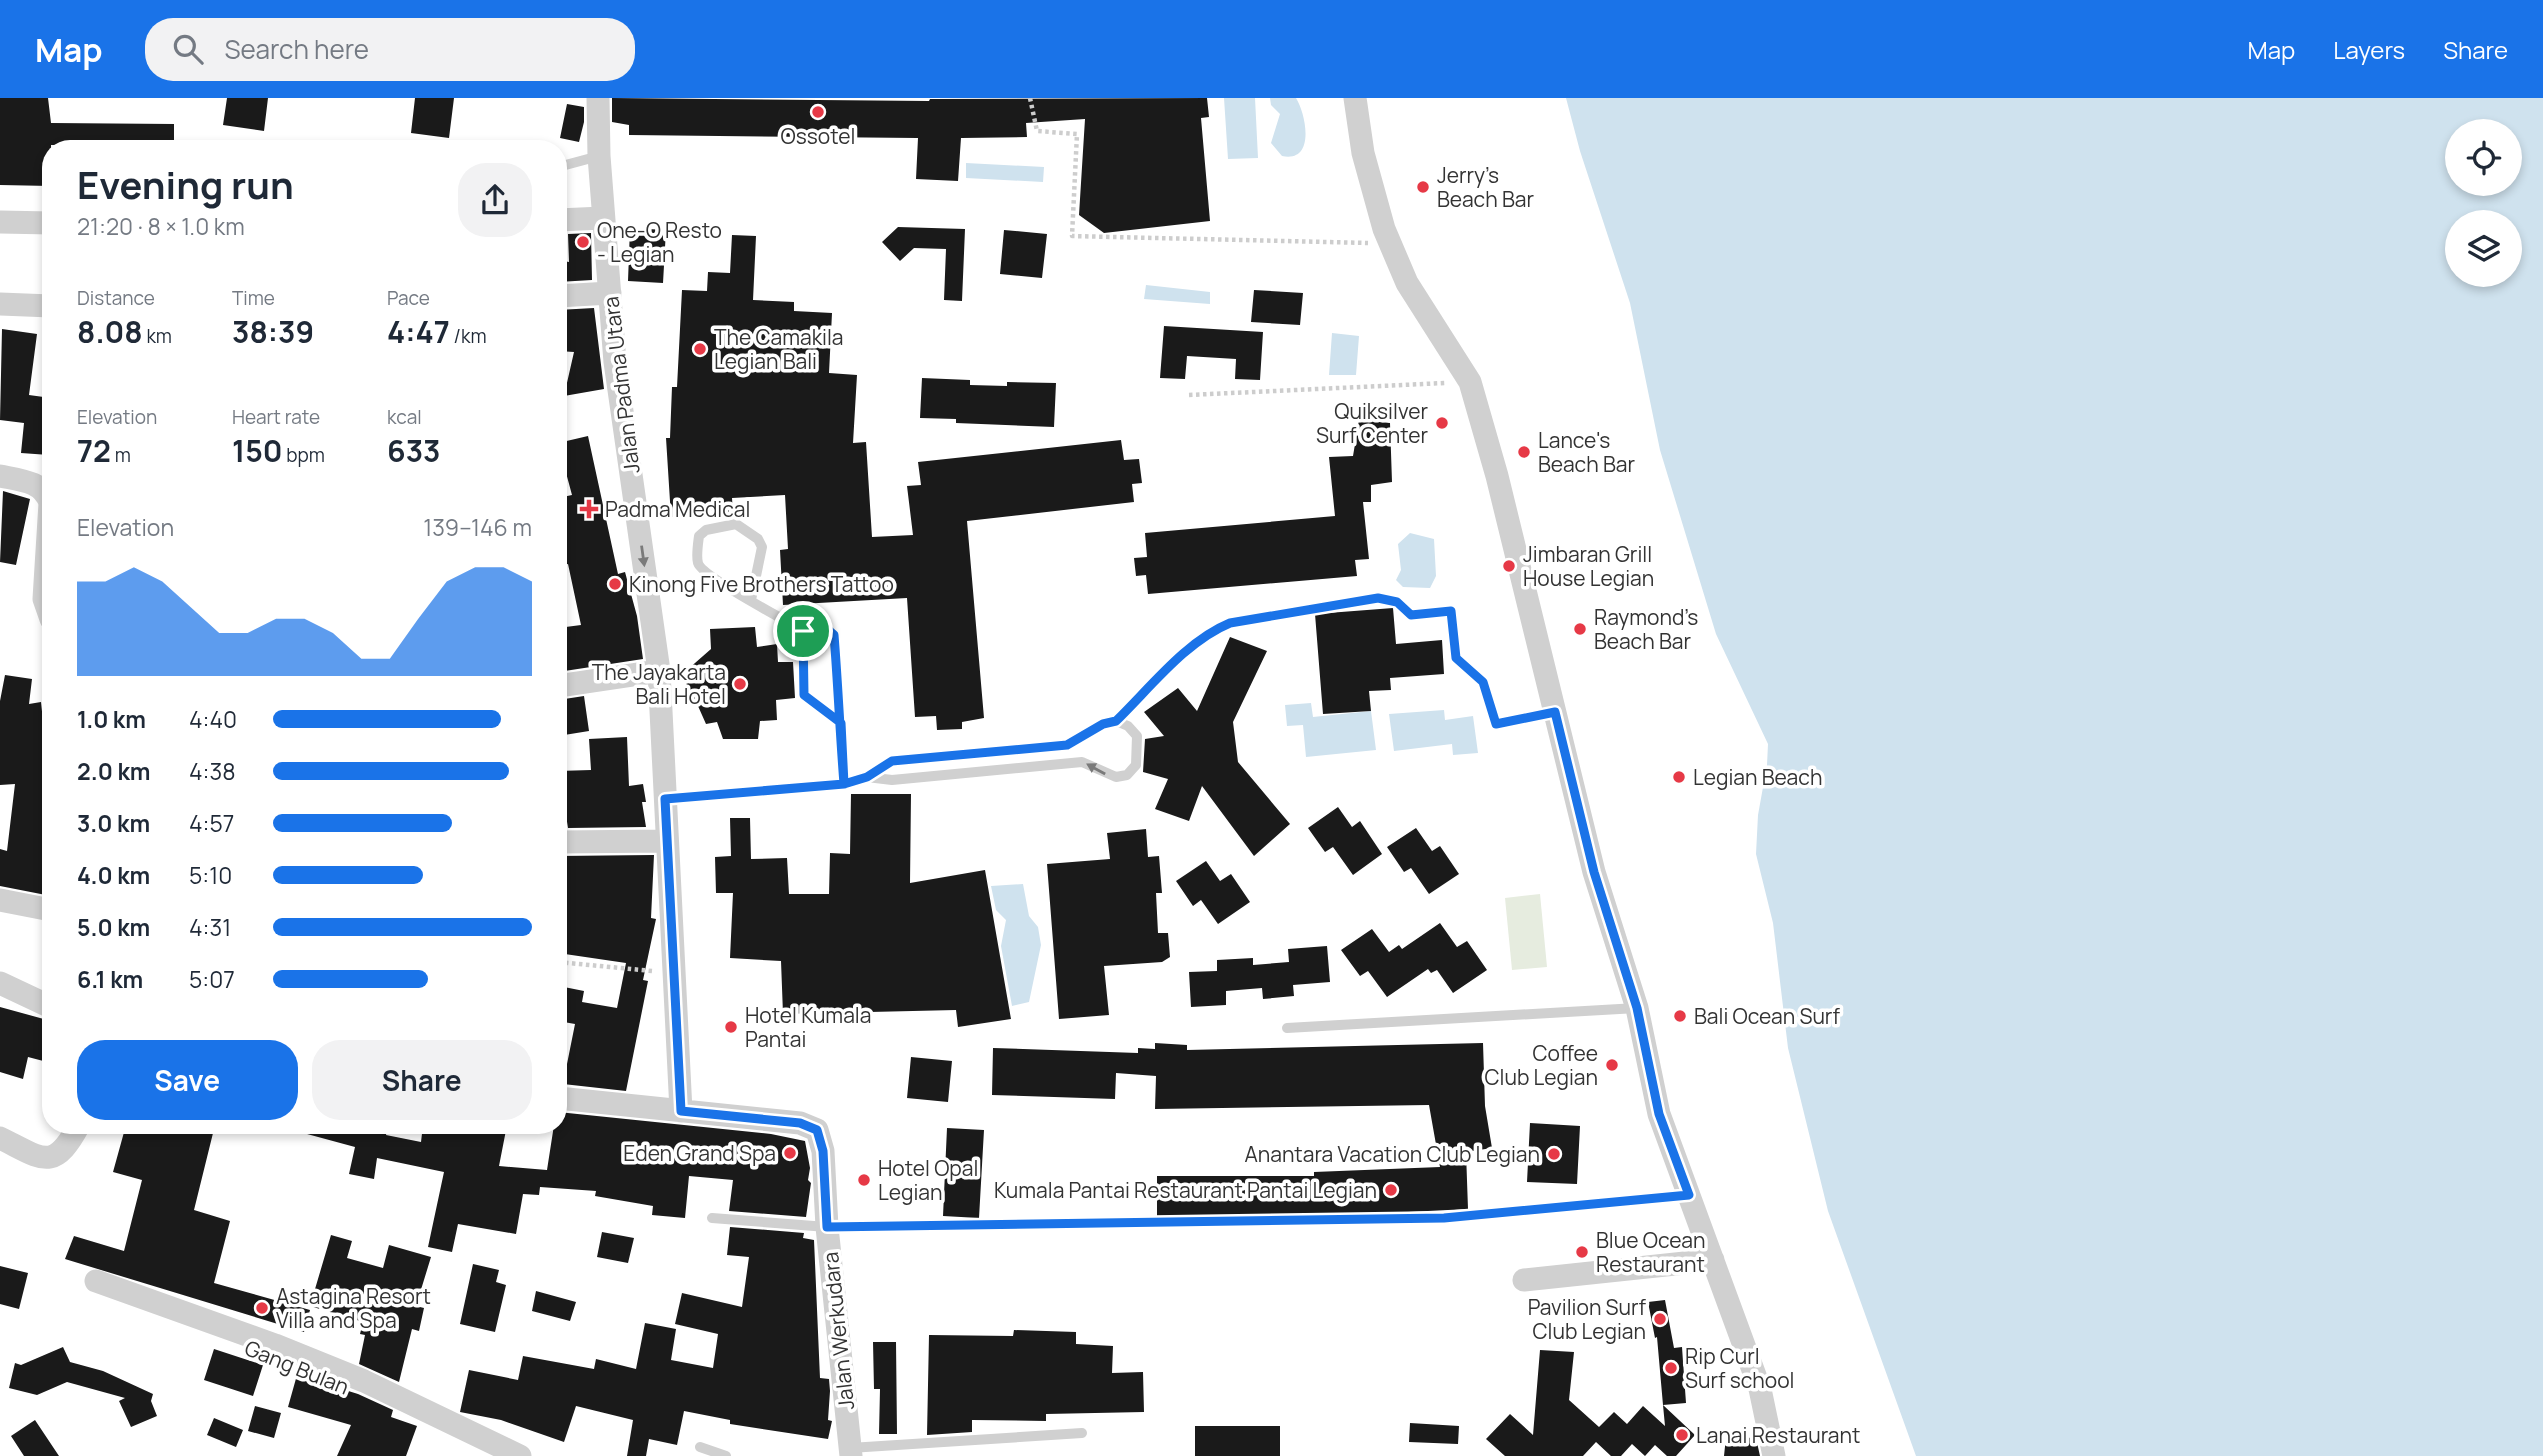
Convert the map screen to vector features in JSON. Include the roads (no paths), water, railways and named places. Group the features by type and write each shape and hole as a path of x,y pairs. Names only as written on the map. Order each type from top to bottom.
{"street":[{"name":"Jalan Padma Utara","path":"598,98 599,156 615,362 659,671"},
{"path":"1355,98 1363,153 1390,244 1408,283 1470,382 1497,476 1594,872 1637,1008 1659,1114 1760,1389 1774,1456"},
{"path":"567,220 603,218"},
{"path":"0,222 42,223"},
{"path":"567,295 610,293"},
{"path":"0,304 42,306"},
{"path":"0,476 37,485 42,490"},
{"path":"567,685 659,671 681,1111 567,1099"},
{"path":"567,842 667,841"},
{"path":"0,900 42,908"},
{"path":"0,983 42,1003"},
{"name":"Jalan Werkudara","path":"681,1111 800,1123 817,1130 823,1151 827,1227 851,1452"},
{"path":"0,1138 43,1157 64,1152 74,1134"},
{"path":"1524,1280 1713,1260"},
{"name":"Gang Bulan","path":"497,1456 290,1362 94,1285 275,1345 363,1381 520,1456"}],"lane":[{"path":"567,165 599,156"},
{"path":"751,600 762,547 758,539 736,524 706,530 699,536 697,562 702,569 751,600 803,631 826,628 833,633 844,784"},
{"path":"803,631 804,695 841,723"},
{"path":"665,799 844,784 867,777 892,761 1067,745 1103,724 1116,721 1128,726 1137,736 1136,765 1127,775 1105,775 1082,762 892,780 867,777"},
{"path":"1287,1028 1637,1008"},
{"path":"712,1218 827,1227"},
{"path":"851,1452 1082,1433"},
{"path":"700,1447 726,1456"}],"water":[{"path":"1224,98 1255,98 1258,158 1228,159"},
{"path":"1270,98 1296,98 1300,105 1306,136 1300,152 1293,156 1282,156 1271,143 1280,114 1271,105"},
{"path":"1566,98 2543,98 2543,1456 1916,1456 1828,1211 1788,1048 1773,923 1756,854 1758,815 1768,744 1716,634 1660,450 1630,303 1580,151"},
{"path":"966,163 1044,167 1043,182 966,178"},
{"path":"1146,285 1210,292 1210,304 1144,299"},
{"path":"1332,333 1359,336 1356,375 1329,375"},
{"path":"1410,533 1434,539 1436,576 1430,588 1403,587 1396,580 1401,570 1398,544"},
{"path":"1311,703 1313,717 1371,711 1376,750 1306,757 1303,725 1287,726 1285,705"},
{"path":"1444,710 1445,720 1473,716 1478,753 1453,755 1452,744 1394,751 1389,714"},
{"path":"1023,884 1029,916 1038,927 1041,945 1029,1002 1012,1006 1001,946 1006,920 996,910 991,886"}],"place":[{"name":"Ossotel","path":"818,112"},
{"name":"Jerry’s Beach Bar","path":"1423,187"},
{"name":"One-O Resto - Legian","path":"583,242"},
{"name":"The Camakila Legian Bali","path":"700,349"},
{"name":"Quiksilver Surf Center","path":"1442,423"},
{"name":"Lance's Beach Bar","path":"1524,452"},
{"name":"Padma Medical","path":"589,509"},
{"name":"Jimbaran Grill House Legian","path":"1509,566"},
{"name":"Kinong Five Brothers Tattoo","path":"615,584"},
{"name":"Raymond’s Beach Bar","path":"1580,629"},
{"name":"The Jayakarta Bali Hotel","path":"740,684"},
{"name":"Legian Beach","path":"1679,777"},
{"name":"Bali Ocean Surf","path":"1680,1016"},
{"name":"Hotel Kumala Pantai","path":"731,1027"},
{"name":"Coffee Club Legian","path":"1612,1065"},
{"name":"Eden Grand Spa","path":"790,1153"},
{"name":"Anantara Vacation Club Legian","path":"1554,1154"},
{"name":"Hotel Opal Legian","path":"864,1180"},
{"name":"Kumala Pantai Restaurant Pantai Legian","path":"1391,1190"},
{"name":"Blue Ocean Restaurant","path":"1582,1252"},
{"name":"Astagina Resort Villa and Spa","path":"262,1308"},
{"name":"Pavilion Surf Club Legian","path":"1660,1319"},
{"name":"Rip Curl Surf school","path":"1671,1368"},
{"name":"Lanai Restaurant","path":"1682,1435"}]}
